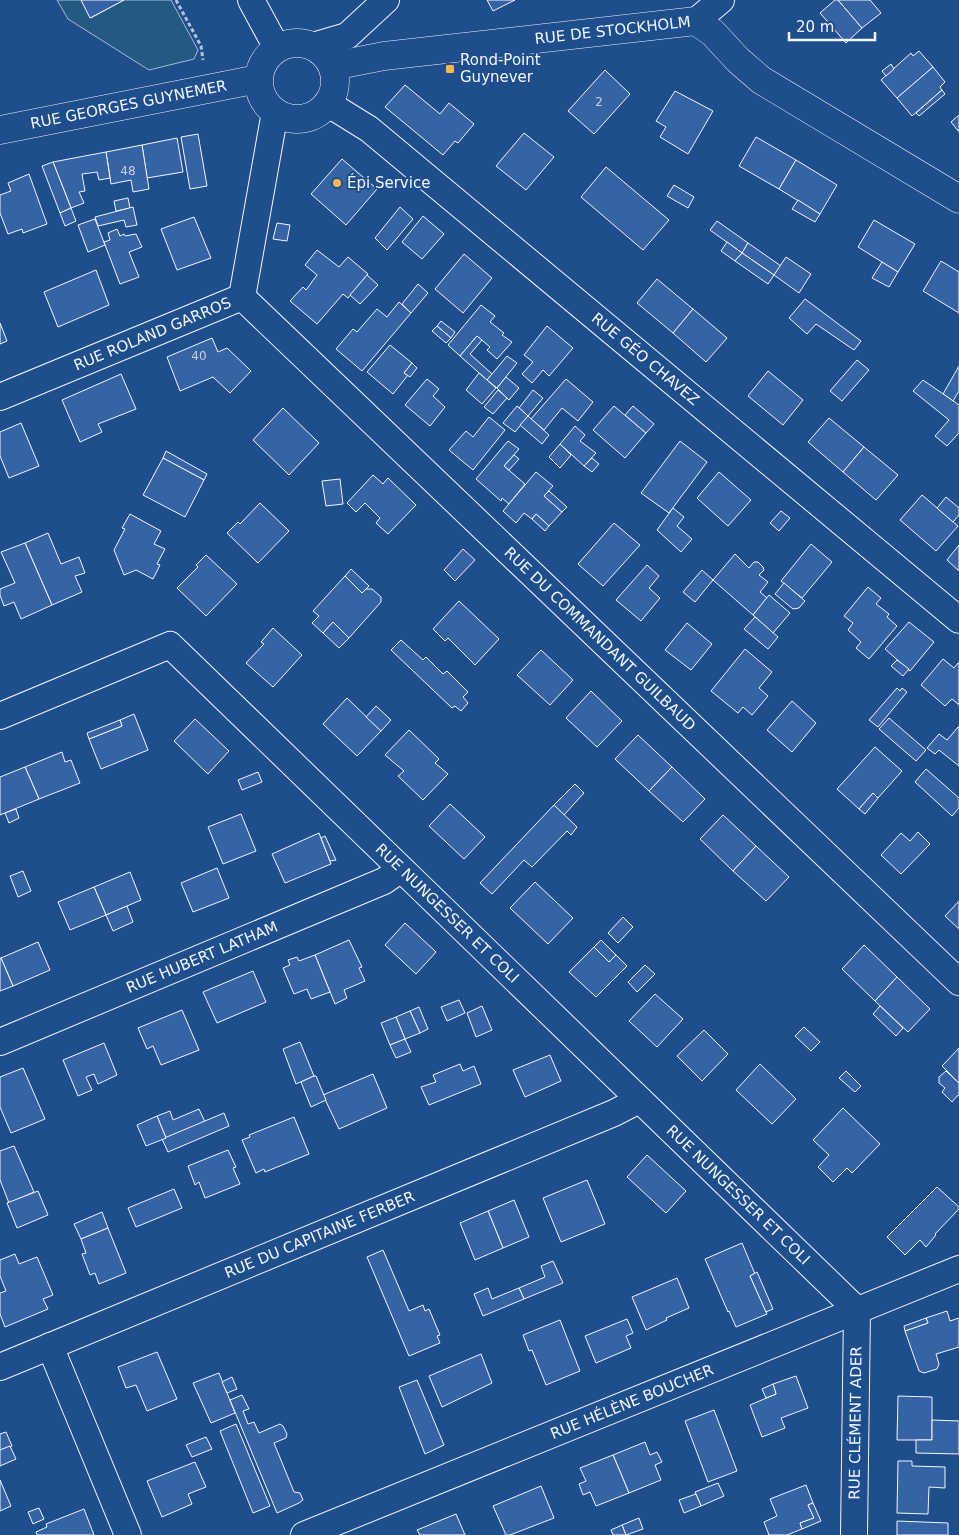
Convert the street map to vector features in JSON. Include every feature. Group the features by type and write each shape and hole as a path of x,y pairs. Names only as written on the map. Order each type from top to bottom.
{"street":[{"path":"251,0 277,48"},
{"path":"313,46 347,36 386,0"},
{"path":"696,21 721,0"},
{"name":"RUE DE STOCKHOLM","path":"333,66 384,56 696,21 713,33 760,80 959,199"},
{"path":"295,42 313,46 321,51 333,66 335,86 332,95 321,111 303,118 284,117 275,112 262,98 258,80 264,62 277,48 295,42"},
{"name":"RUE GEORGES GUYNEMER","path":"0,130 258,80"},
{"name":"RUE GÉO CHAVEZ","path":"327,103 368,129 959,620"},
{"name":"RUE ROLAND GARROS","path":"0,397 242,296 275,112"},
{"name":"RUE DU COMMANDANT GUILBAUD","path":"242,296 959,982"},
{"name":"RUE NUNGESSER ET COLI","path":"0,716 170,645 856,1310"},
{"name":"RUE HUBERT LATHAM","path":"0,1042 384,881 401,869"},
{"name":"RUE DU CAPITAINE FERBER","path":"0,1367 614,1114 639,1100"},
{"name":"RUE HÉLÈNE BOUCHER","path":"304,1535 959,1268"},
{"name":"RUE CLÉMENT ADER","path":"854,1535 856,1310"},
{"path":"50,1346 128,1535"}],"path":[{"path":"176,0 201,46 206,91"}],"shaded area":[{"path":"57,0 81,0 91,18 124,0 171,0 198,50 194,59 149,70 68,19"}],"building":[{"path":"81,0 124,0 90,18"},
{"path":"487,0 515,0 493,11"},
{"path":"835,0 838,0 862,28 846,43 820,13"},
{"path":"838,0 870,0 881,13 862,28"},
{"path":"919,51 933,67 897,98 881,80 911,53 913,56"},
{"path":"891,64 894,69 886,76 882,71"},
{"path":"933,67 945,82 940,87 942,90 912,116 897,98"},
{"path":"605,70 630,94 594,134 568,111"},
{"path":"405,85 440,114 449,103 474,124 458,143 455,141 443,155 385,107"},
{"path":"942,90 945,94 919,116 916,113"},
{"path":"675,91 713,111 688,154 660,137 666,127 656,121"},
{"path":"959,115 959,132 951,122"},
{"path":"524,133 554,157 526,190 496,166"},
{"path":"198,134 207,186 190,189 181,137"},
{"path":"756,137 796,160 779,189 739,166"},
{"path":"177,138 183,172 147,178 142,145"},
{"path":"142,145 149,189 133,192 131,180 111,184 106,152"},
{"path":"106,152 110,178 99,180 97,172 82,174 85,191 79,192 84,203 71,208 53,162"},
{"path":"342,159 377,189 346,225 311,194"},
{"path":"796,160 837,185 820,214 779,189"},
{"path":"53,162 71,208 60,213 42,166"},
{"path":"606,167 669,220 643,250 581,197"},
{"path":"29,174 47,224 23,233 22,229 8,234 0,213 0,195 11,191 8,183"},
{"path":"674,185 694,197 688,208 667,196"},
{"path":"128,198 130,208 116,211 114,201"},
{"path":"798,200 820,214 815,222 792,209"},
{"path":"133,207 137,225 126,227 124,220 98,226 95,217"},
{"path":"400,207 413,219 387,250 375,238"},
{"path":"71,208 76,221 65,226 60,213"},
{"path":"423,216 444,234 422,259 402,242"},
{"path":"194,217 211,258 177,270 161,229"},
{"path":"95,219 105,245 88,252 78,225"},
{"path":"874,220 915,244 898,272 858,247"},
{"path":"717,221 748,243 742,253 710,230"},
{"path":"277,223 290,225 287,241 273,239"},
{"path":"117,229 120,236 136,234 142,247 129,252 139,277 120,284 104,242 110,240 108,233"},
{"path":"727,242 742,253 735,261 721,251"},
{"path":"748,243 781,266 774,275 742,253"},
{"path":"317,250 339,267 348,257 368,274 348,298 343,294 317,324 290,301 303,287 306,290 317,275 305,265"},
{"path":"742,253 774,275 768,284 735,261"},
{"path":"464,254 492,278 463,313 435,289"},
{"path":"786,257 811,274 799,293 774,275"},
{"path":"941,261 959,272 959,313 923,291"},
{"path":"882,262 898,272 889,287 872,278"},
{"path":"96,270 109,305 58,327 44,292"},
{"path":"367,275 378,285 360,304 350,295"},
{"path":"657,279 693,309 673,333 637,303"},
{"path":"418,284 428,293 411,313 402,304"},
{"path":"805,299 861,341 854,350 816,324 807,334 789,318"},
{"path":"399,302 411,313 362,371 336,349 353,329 357,332 377,309 387,317"},
{"path":"481,305 495,316 490,322 504,333 502,335 512,342 497,359 487,350 490,347 477,336 460,356 448,345"},
{"path":"693,309 727,338 706,362 673,333"},
{"path":"441,321 455,332 451,338 437,326"},
{"path":"0,323 7,341 0,344"},
{"path":"437,326 451,338 446,343 432,331"},
{"path":"547,326 573,348 549,376 543,370 532,383 522,374 533,362 524,355"},
{"path":"477,336 482,340 470,354 492,374 487,380 460,356"},
{"path":"212,338 218,352 227,348 251,371 230,393 213,377 180,391 167,357"},
{"path":"390,345 412,363 404,373 408,375 393,394 367,372"},
{"path":"507,356 517,363 497,388 487,380"},
{"path":"857,360 869,370 842,401 830,391"},
{"path":"412,363 417,368 410,377 404,373"},
{"path":"959,366 959,391 953,401 943,394"},
{"path":"768,371 803,400 783,425 748,396"},
{"path":"479,373 496,388 482,404 466,390"},
{"path":"121,374 136,409 98,424 102,432 80,442 62,400"},
{"path":"506,377 519,388 509,400 497,388"},
{"path":"427,379 439,389 433,396 445,407 430,426 405,405"},
{"path":"566,379 593,402 578,421 562,408 544,430 531,419"},
{"path":"923,380 959,405 959,433 947,446 935,436 949,420 913,391"},
{"path":"498,390 507,398 493,414 484,407"},
{"path":"533,390 543,398 528,416 519,408"},
{"path":"517,406 528,416 515,432 503,423"},
{"path":"614,406 646,433 625,458 593,430"},
{"path":"633,406 654,424 646,433 625,415"},
{"path":"283,408 319,443 289,475 253,440"},
{"path":"528,416 549,435 542,444 520,425"},
{"path":"489,417 505,430 473,470 449,450 466,431 473,437"},
{"path":"829,418 864,447 843,472 808,442"},
{"path":"21,423 39,466 9,478 0,456 0,432"},
{"path":"575,426 585,435 580,441 596,453 584,466 560,444"},
{"path":"508,441 519,449 504,466 525,484 509,504 502,498 501,501 476,479"},
{"path":"680,441 707,462 669,513 641,493"},
{"path":"560,444 571,455 560,468 549,457"},
{"path":"864,447 898,475 876,500 843,472"},
{"path":"166,451 207,474 204,480 163,458"},
{"path":"514,455 519,459 509,470 504,466"},
{"path":"163,458 204,480 185,517 143,495"},
{"path":"592,458 599,464 592,472 584,466"},
{"path":"536,472 553,486 544,496 562,512 549,526 536,514 532,519 524,513 516,523 503,511"},
{"path":"719,472 751,500 728,526 697,498"},
{"path":"373,475 383,484 388,478 416,505 388,534 376,523 380,518 365,503 356,512 347,503"},
{"path":"340,479 343,504 326,506 322,481"},
{"path":"549,491 567,507 562,512 544,496"},
{"path":"922,495 958,526 936,551 900,520"},
{"path":"946,497 959,508 959,515 953,522 937,508"},
{"path":"260,503 289,531 258,563 227,533 238,522 240,524"},
{"path":"673,508 684,517 677,526 692,539 681,552 657,530"},
{"path":"781,511 790,518 779,531 770,523"},
{"path":"130,514 161,531 154,544 165,549 157,564 160,565 153,579 136,570 124,575 114,550 125,529 122,528"},
{"path":"536,514 549,526 545,531 532,519"},
{"path":"614,523 640,545 603,586 578,564"},
{"path":"48,533 61,564 79,557 85,573 75,576 82,592 52,605 25,543"},
{"path":"25,543 52,605 21,619 14,602 4,606 0,595 0,589 15,583 1,552"},
{"path":"811,544 832,562 802,598 781,581"},
{"path":"959,545 959,571 947,560"},
{"path":"463,549 475,560 455,581 444,570"},
{"path":"735,554 749,568 754,562 758,562 764,570 759,575 768,582 760,592 767,598 753,615 713,580"},
{"path":"206,555 237,584 206,616 177,588 198,567 196,565"},
{"path":"647,565 659,576 649,588 660,598 641,621 616,600"},
{"path":"351,569 369,586 362,593 345,576"},
{"path":"702,570 713,580 695,602 683,592"},
{"path":"345,576 362,593 366,589 372,589 381,597 381,602 349,638 333,622 323,633 312,623 319,616 313,611"},
{"path":"784,583 805,601 799,608 793,609 775,594"},
{"path":"868,587 881,598 876,604 889,614 887,617 897,626 869,659 856,648 861,642 848,630 853,623 844,616"},
{"path":"769,595 790,613 773,633 753,615"},
{"path":"459,601 499,639 475,665 448,638 445,641 433,629"},
{"path":"755,617 778,637 768,649 744,629"},
{"path":"333,622 349,638 339,648 323,633"},
{"path":"909,622 934,642 910,671 885,649"},
{"path":"687,623 712,644 691,670 665,650"},
{"path":"273,628 302,655 273,687 246,663 264,644 261,642"},
{"path":"401,640 423,660 426,657 443,674 447,671 468,692 463,697 468,703 461,711 455,706 452,708 391,650"},
{"path":"745,649 772,672 759,688 768,696 752,715 743,707 738,713 711,691"},
{"path":"541,650 573,680 550,705 517,675"},
{"path":"943,659 954,668 959,662 959,705 952,699 945,706 921,685"},
{"path":"897,660 909,669 903,676 891,666"},
{"path":"897,688 900,691 902,688 907,692 878,727 869,720"},
{"path":"591,691 622,721 597,747 566,718"},
{"path":"347,698 381,731 357,756 323,724"},
{"path":"792,701 816,723 792,752 767,730"},
{"path":"376,706 391,720 381,731 366,717"},
{"path":"134,714 148,750 101,769 89,739 122,726 120,720"},
{"path":"889,718 926,750 916,761 879,729"},
{"path":"195,719 229,751 208,774 174,741"},
{"path":"120,720 122,726 89,739 87,733"},
{"path":"959,726 959,766 939,750 935,754 927,748 939,734 947,740"},
{"path":"409,730 439,759 435,763 448,774 423,800 398,776 404,771 385,755"},
{"path":"638,735 672,767 649,791 615,759"},
{"path":"875,747 902,771 878,798 873,793 859,809 837,789"},
{"path":"62,752 65,762 71,760 80,783 39,799 25,767"},
{"path":"25,767 39,799 0,815 0,777"},
{"path":"672,767 705,799 683,822 649,791"},
{"path":"926,769 959,798 959,808 952,816 915,782"},
{"path":"258,772 262,782 242,790 238,780"},
{"path":"575,784 584,793 564,815 554,805"},
{"path":"873,793 878,798 865,814 859,809"},
{"path":"450,804 485,837 464,859 429,826"},
{"path":"554,805 577,827 571,835 567,831 532,867 524,860 492,894 480,883"},
{"path":"16,809 19,818 9,823 5,813"},
{"path":"241,814 256,851 223,864 208,827"},
{"path":"723,815 756,846 733,871 700,839"},
{"path":"918,832 930,844 901,874 881,855 901,833 910,841"},
{"path":"319,833 331,864 285,883 272,854"},
{"path":"325,836 336,860 330,861 321,838"},
{"path":"756,846 789,877 766,901 733,871"},
{"path":"217,868 229,898 193,912 181,883"},
{"path":"23,871 31,891 18,897 10,876"},
{"path":"130,872 141,900 106,915 94,887"},
{"path":"535,882 573,918 548,944 510,908"},
{"path":"94,887 106,915 70,930 58,902"},
{"path":"959,901 959,929 945,916"},
{"path":"127,906 133,922 113,931 106,915"},
{"path":"623,917 633,927 618,943 608,933"},
{"path":"405,923 436,952 416,974 385,945"},
{"path":"349,940 362,967 359,968 365,981 344,990 347,998 335,1004 315,955"},
{"path":"601,940 616,955 609,962 594,947"},
{"path":"38,942 50,970 13,986 1,958"},
{"path":"864,945 897,977 875,1001 842,969"},
{"path":"594,947 609,962 616,955 627,966 596,997 569,972"},
{"path":"315,955 330,992 311,999 307,989 294,994 283,968 290,965 288,960 297,957 299,961"},
{"path":"0,958 13,986 0,991"},
{"path":"645,965 655,974 637,992 628,982"},
{"path":"253,971 266,1002 217,1023 203,992"},
{"path":"897,977 930,1009 908,1032 875,1001"},
{"path":"655,994 683,1019 657,1047 629,1021"},
{"path":"459,1000 465,1013 447,1021 441,1007"},
{"path":"482,1006 492,1030 476,1037 467,1013"},
{"path":"880,1006 903,1028 896,1036 873,1014"},
{"path":"419,1007 428,1029 420,1033 410,1011"},
{"path":"182,1010 199,1050 161,1065 153,1046 147,1049 138,1028"},
{"path":"410,1011 420,1033 405,1039 396,1017"},
{"path":"396,1017 405,1039 390,1045 381,1023"},
{"path":"804,1027 820,1042 811,1051 795,1036"},
{"path":"704,1030 728,1054 702,1081 677,1056"},
{"path":"405,1039 411,1052 396,1058 390,1045"},
{"path":"300,1042 314,1076 296,1084 283,1049"},
{"path":"104,1043 117,1075 98,1084 94,1074 86,1077 92,1090 78,1096 63,1060"},
{"path":"959,1048 959,1083 942,1066"},
{"path":"550,1055 561,1081 525,1097 513,1070"},
{"path":"460,1064 463,1071 474,1066 481,1084 429,1105 421,1087 436,1082 433,1075"},
{"path":"760,1064 796,1099 772,1124 736,1090"},
{"path":"23,1068 45,1119 11,1133 0,1107 0,1077"},
{"path":"846,1071 861,1086 855,1092 839,1078"},
{"path":"946,1071 959,1083 959,1094 952,1102 942,1092 945,1088 939,1083 939,1077"},
{"path":"373,1074 387,1108 339,1129 323,1095"},
{"path":"316,1076 326,1100 311,1107 301,1082"},
{"path":"843,1108 880,1144 852,1173 847,1168 833,1182 818,1167 829,1155 813,1140"},
{"path":"199,1109 205,1122 166,1138 157,1116 170,1111 173,1120"},
{"path":"224,1113 229,1126 168,1152 162,1139"},
{"path":"157,1116 166,1138 146,1146 137,1125"},
{"path":"294,1117 309,1154 265,1172 264,1169 256,1173 242,1140 250,1137 249,1135"},
{"path":"14,1146 34,1192 9,1203 0,1180 0,1151"},
{"path":"228,1150 236,1167 233,1168 240,1184 205,1198 199,1182 195,1185 188,1166"},
{"path":"647,1155 686,1191 666,1213 627,1177"},
{"path":"587,1180 605,1224 561,1242 543,1198"},
{"path":"937,1187 959,1209 935,1234 926,1247 920,1240 905,1255 887,1237"},
{"path":"174,1189 182,1208 136,1227 128,1208"},
{"path":"38,1191 48,1215 17,1228 7,1203"},
{"path":"514,1200 529,1237 503,1248 488,1211"},
{"path":"488,1211 503,1248 475,1260 460,1223"},
{"path":"102,1212 108,1228 81,1239 74,1224"},
{"path":"108,1228 126,1273 99,1284 95,1273 90,1275 82,1254 86,1253 81,1239"},
{"path":"742,1243 755,1274 750,1276 767,1314 736,1327 705,1259"},
{"path":"383,1250 409,1311 423,1305 425,1311 429,1309 440,1335 437,1336 440,1343 409,1356 367,1257"},
{"path":"15,1254 19,1264 37,1257 53,1295 43,1299 48,1309 5,1327 0,1314 0,1293 6,1291 0,1276 0,1260"},
{"path":"553,1261 563,1283 524,1299 519,1288 545,1277 541,1266"},
{"path":"757,1272 773,1309 766,1312 750,1276"},
{"path":"677,1278 689,1308 666,1318 667,1320 646,1330 632,1297"},
{"path":"488,1288 492,1299 519,1288 524,1299 483,1316 474,1294"},
{"path":"947,1311 950,1321 959,1318 959,1347 936,1354 939,1364 937,1369 924,1373 919,1371 905,1331 928,1323 926,1318"},
{"path":"926,1318 928,1323 905,1331 904,1326"},
{"path":"627,1319 633,1333 626,1336 631,1348 596,1363 585,1336"},
{"path":"560,1320 580,1371 546,1385 532,1350 529,1351 523,1335"},
{"path":"157,1352 177,1399 147,1411 136,1385 126,1388 118,1367"},
{"path":"481,1354 492,1383 442,1407 429,1376"},
{"path":"219,1373 235,1413 211,1423 193,1383"},
{"path":"796,1376 808,1408 781,1418 785,1428 762,1437 750,1405 776,1394 773,1384"},
{"path":"232,1377 237,1389 227,1393 222,1382"},
{"path":"417,1380 444,1445 425,1454 399,1387"},
{"path":"773,1384 776,1394 766,1398 762,1389"},
{"path":"242,1395 249,1409 243,1411 248,1424 254,1422 259,1433 280,1424 287,1434 286,1438 274,1443 294,1492 300,1493 303,1500 277,1513 230,1400"},
{"path":"898,1396 932,1397 932,1440 897,1440"},
{"path":"714,1410 737,1471 708,1482 685,1421"},
{"path":"932,1420 959,1421 959,1454 916,1453 916,1440 932,1440"},
{"path":"236,1424 270,1506 253,1513 220,1431"},
{"path":"6,1432 12,1446 0,1450 0,1434"},
{"path":"206,1437 212,1449 192,1457 186,1445"},
{"path":"645,1442 650,1455 657,1452 662,1462 655,1465 661,1480 629,1493 613,1455"},
{"path":"10,1446 16,1459 0,1466 0,1450"},
{"path":"613,1455 629,1493 596,1506 590,1492 583,1495 579,1484 586,1481 580,1468"},
{"path":"898,1461 912,1461 912,1466 945,1467 945,1488 929,1487 928,1514 897,1513"},
{"path":"195,1462 206,1487 188,1494 192,1504 162,1517 147,1481"},
{"path":"0,1480 11,1506 0,1511"},
{"path":"718,1483 724,1496 701,1506 695,1492"},
{"path":"806,1485 813,1503 808,1505 814,1518 800,1523 802,1529 787,1535 769,1535 764,1522 777,1516 770,1499"},
{"path":"541,1486 554,1518 506,1535 493,1506"},
{"path":"696,1494 701,1506 684,1513 679,1500"},
{"path":"813,1503 821,1521 802,1529 800,1523 814,1518 808,1505"},
{"path":"39,1508 44,1519 33,1524 28,1512"},
{"path":"84,1509 94,1535 37,1535 36,1532 47,1527 46,1524"},
{"path":"456,1514 465,1535 420,1535 417,1530"},
{"path":"639,1518 643,1529 626,1535 622,1525"},
{"path":"897,1521 948,1523 948,1535 897,1535"},
{"path":"622,1525 626,1535 613,1535 611,1530"}],"place":[{"name":"Rond-Point Guynever","path":"450,69"},
{"name":"Épi Service","path":"337,183"}]}
